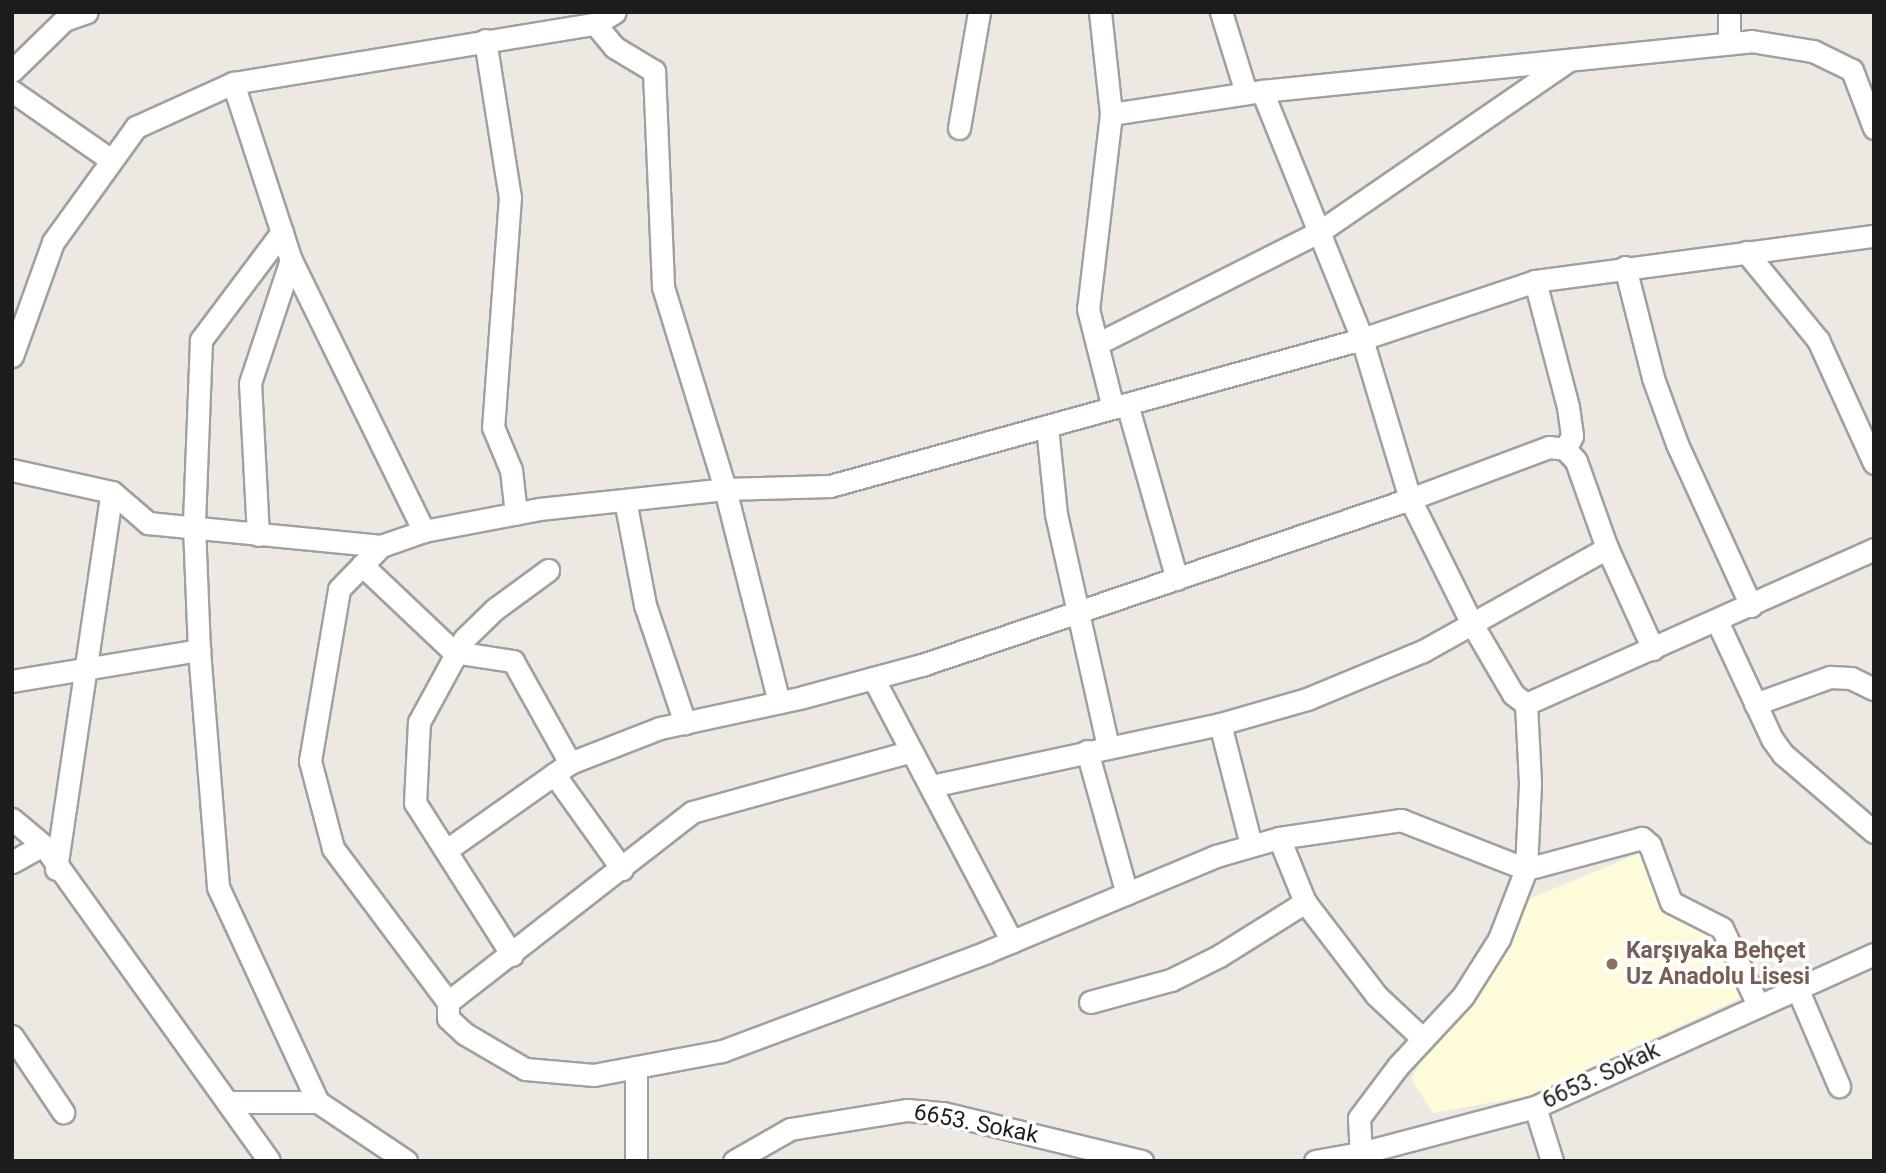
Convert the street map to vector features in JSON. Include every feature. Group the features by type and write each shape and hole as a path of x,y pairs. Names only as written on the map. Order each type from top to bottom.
{"street":[{"path":"12,71 64,20 87,12"},
{"path":"12,356 53,243 136,127 233,83 595,24 615,12"},
{"path":"959,128 979,12"},
{"path":"1100,12 1111,114 1088,309 1097,344 1177,579"},
{"path":"1221,12 1254,92 1319,232 1362,339 1410,499 1472,624 1513,694 1526,704 1530,784 1526,869 1499,939 1463,996 1423,1039 1359,1118 1361,1153"},
{"path":"1728,12 1729,43"},
{"path":"595,24 614,47 654,71 663,287 725,489 779,702"},
{"path":"485,40 510,197 493,427 511,470 516,514"},
{"path":"1111,114 1254,92 1751,41 1813,51 1852,70 1874,128"},
{"path":"1097,344 1319,232 1571,59"},
{"path":"233,83 291,260 424,531"},
{"path":"12,92 111,160"},
{"path":"282,232 201,340 194,526 199,650 218,887 318,1102 406,1161"},
{"path":"12,470 112,492 148,523 381,546 424,531 516,514 725,489 830,486 1362,339 1535,281 1874,236"},
{"path":"1746,252 1818,340 1874,463"},
{"path":"258,535 250,383 291,260"},
{"path":"1625,267 1653,378 1677,444 1751,606"},
{"path":"1535,281 1568,407 1572,436 1565,449"},
{"path":"1047,426 1056,514 1081,611 1098,748 1126,894"},
{"path":"448,849 562,769 685,723 873,678 1177,579 1410,499 1549,447 1565,449 1576,461 1607,548 1653,649"},
{"path":"57,869 112,492"},
{"path":"625,500 645,605 685,723"},
{"path":"381,546 339,589 310,761 333,848 448,1002 449,1018 465,1034 525,1069 594,1075 722,1051 1012,942 1251,845 1279,838 1401,820 1526,869 1642,838 1650,845 1671,901 1722,928 1758,1005"},
{"path":"930,786 1220,724 1307,699 1423,651 1607,548"},
{"path":"1526,704 1874,549"},
{"path":"362,565 454,652 513,661 562,769 622,869"},
{"path":"512,956 448,849 415,803 419,722 454,652 484,618 548,570"},
{"path":"1717,621 1755,704 1783,754 1874,832"},
{"path":"12,681 86,671 199,650"},
{"path":"1755,704 1830,677 1851,678 1874,690"},
{"path":"873,678 1012,942"},
{"path":"1220,724 1251,845"},
{"path":"448,1002 512,956 692,812 912,751"},
{"path":"12,819 43,845 57,869 230,1102 269,1161"},
{"path":"1279,838 1305,902 1376,995 1423,1039"},
{"path":"12,862 43,845"},
{"path":"1090,1002 1171,980 1219,957 1305,902"},
{"name":"6653. Sokak","path":"1315,1161 1361,1153 1535,1107 1874,954"},
{"path":"1797,988 1839,1086"},
{"path":"12,1037 63,1112"},
{"path":"636,1067 636,1161"},
{"path":"230,1102 318,1102"},
{"path":"1535,1107 1552,1161"},
{"name":"6653. Sokak","path":"734,1161 790,1129 907,1110 943,1113 1142,1161"}],"shaded area":[{"name":"Karşıyaka Behçet Uz Anadolu Lisesi","path":"1642,852 1668,915 1715,935 1743,997 1528,1096 1433,1113 1411,1079 1439,1028 1480,993 1529,899"}],"place":[{"name":"Karşıyaka Behçet Uz Anadolu Lisesi","path":"1612,964"}]}
